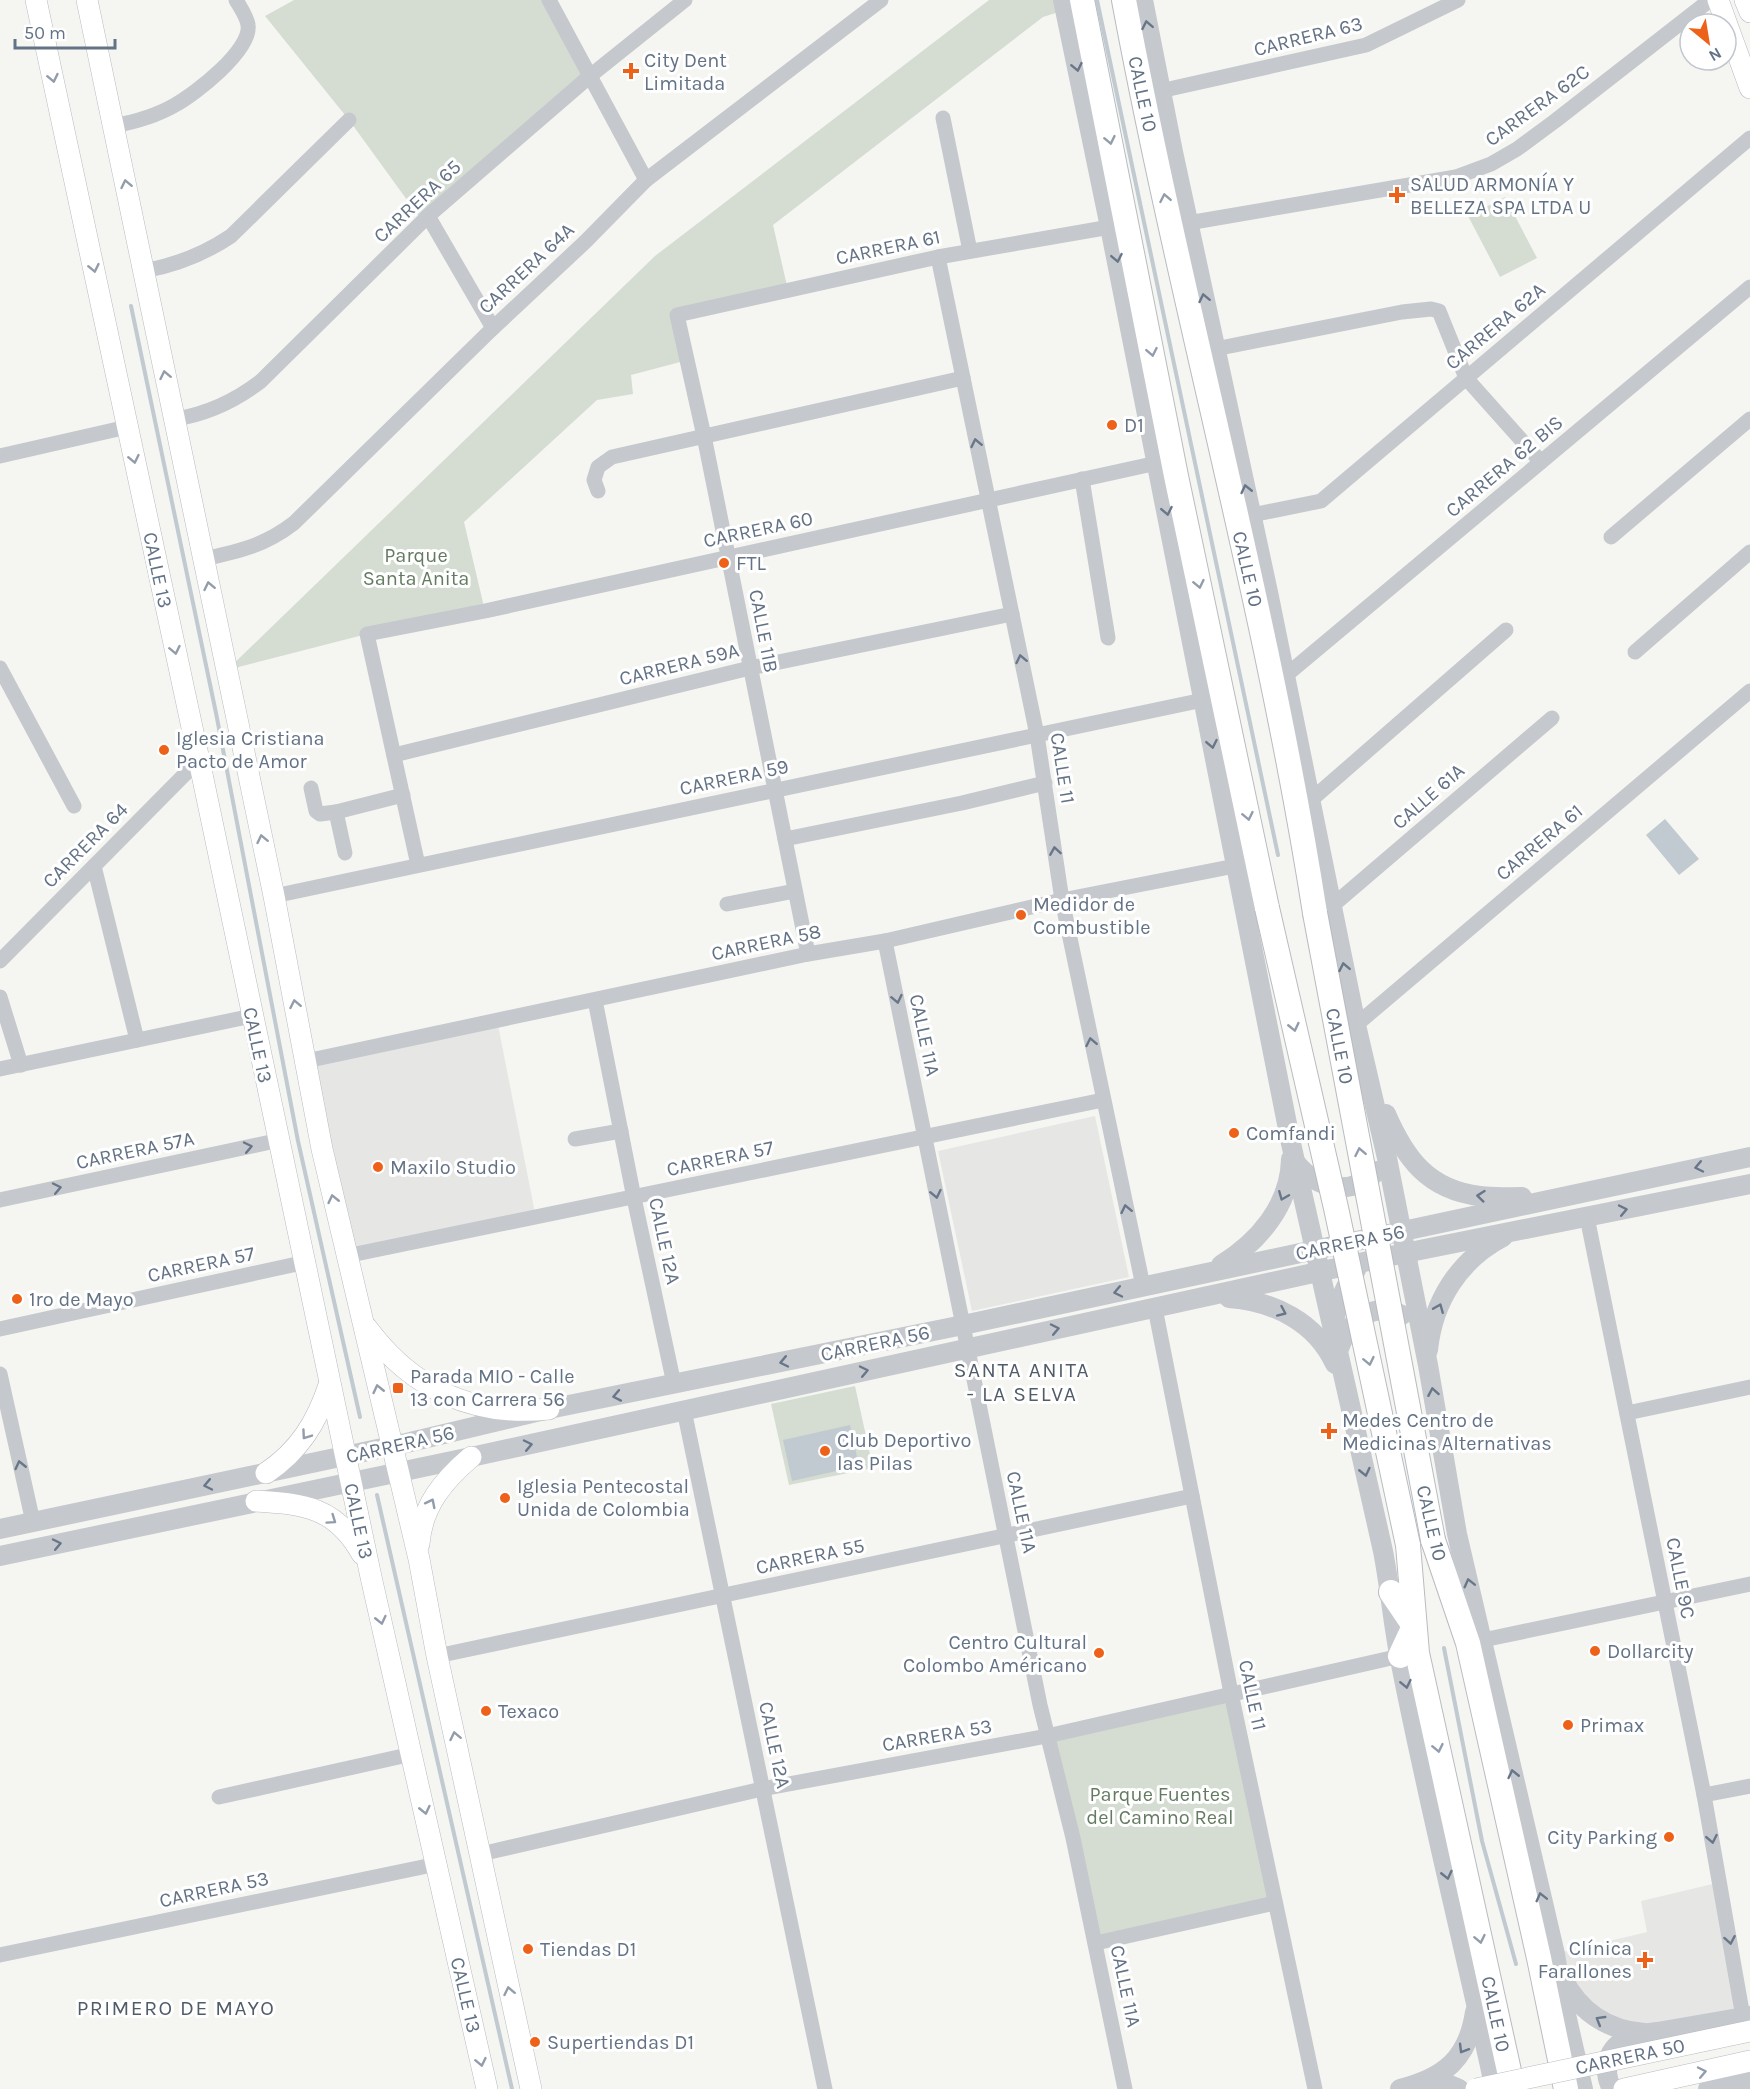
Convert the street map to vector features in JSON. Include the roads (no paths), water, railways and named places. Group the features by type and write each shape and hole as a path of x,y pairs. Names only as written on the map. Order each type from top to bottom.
{"main road":[{"name":"CALLE 13","path":"36,0 306,1262 329,1384 487,2089"},
{"path":"87,0 274,896 322,1149 419,1559 437,1656 531,2089"},
{"name":"CALLE 10","path":"1082,0 1164,473 1244,873 1267,908 1336,1208 1408,1545 1414,1626 1422,1676 1513,2089"},
{"name":"CALLE 10","path":"1124,0 1165,154 1173,240 1226,436 1273,682 1310,830 1433,1540 1475,1642 1517,1833 1539,1958 1566,2089"},
{"path":"1718,0 1750,88"},
{"path":"1745,0 1750,12"},
{"path":"363,1323 380,1346 398,1364 439,1391 462,1401 486,1407 524,1411 549,1409"},
{"path":"266,1473 303,1440 319,1414 329,1384"},
{"path":"419,1559 421,1527 428,1507 446,1479 471,1457"},
{"path":"256,1501 298,1504 317,1511 335,1522 356,1544 371,1577"},
{"path":"1391,1592 1414,1626 1400,1656"},
{"name":"CARRERA 50","path":"1476,2089 1748,2021"},
{"name":"CARRERA 50","path":"1624,2089 1750,2061"}],"street":[{"path":"549,0 646,180"},
{"name":"CARRERA 65","path":"175,419 214,409 238,397 261,381 428,216 590,76 685,0"},
{"name":"CARRERA 64A","path":"204,559 259,545 277,536 294,523 493,328 585,242 646,180 880,0"},
{"name":"CALLE 10","path":"1063,0 1164,473 1203,700 1244,873 1290,1139 1391,1592 1400,1656 1495,2089"},
{"name":"CALLE 10","path":"1143,0 1160,91 1165,154 1188,223 1215,349 1226,436 1252,515 1311,801 1310,830"},
{"name":"CARRERA 63","path":"1160,91 1366,45 1458,0"},
{"name":"CARRERA 62C","path":"1188,223 1456,177 1491,164 1555,121 1710,0"},
{"path":"114,126 146,118 175,105 213,77 245,41 248,26 239,5"},
{"path":"943,118 970,252"},
{"path":"144,271 182,263 231,236 349,120"},
{"name":"CARRERA 62A","path":"1252,515 1321,501 1750,138"},
{"path":"428,216 493,328"},
{"name":"CARRERA 61","path":"677,315 938,257 1110,226"},
{"name":"CALLE 11","path":"938,257 1037,735 1062,900 1143,1286"},
{"name":"CARRERA 62 BIS","path":"1284,677 1750,287"},
{"path":"1215,349 1402,312 1431,309 1439,311 1466,378 1541,462"},
{"name":"CALLE 11B","path":"677,315 704,436 808,954"},
{"path":"598,491 594,480 598,467 612,457 963,378"},
{"path":"1611,537 1750,419"},
{"path":"0,456 128,427"},
{"name":"CARRERA 60","path":"394,755 367,634 1082,479 1164,473"},
{"path":"1082,479 1108,638"},
{"path":"1635,652 1750,552"},
{"name":"CARRERA 59A","path":"394,755 750,668 1012,614"},
{"path":"1311,801 1506,630"},
{"path":"0,668 74,806"},
{"name":"CARRERA 61","path":"1356,1025 1750,691"},
{"name":"CARRERA 59","path":"274,896 1203,700"},
{"name":"CALLE 61A","path":"1324,909 1552,718"},
{"path":"394,755 418,865"},
{"name":"CARRERA 64","path":"0,961 199,760"},
{"path":"785,839 962,803 1045,783"},
{"path":"311,788 316,811 320,814 403,795"},
{"path":"336,812 345,853"},
{"path":"94,866 136,1040"},
{"name":"CARRERA 58","path":"306,1061 808,954 885,941 1062,900 1244,873"},
{"path":"727,904 795,891"},
{"name":"CALLE 10","path":"1324,909 1369,1074 1428,1365 1475,1642"},
{"name":"CALLE 11A","path":"885,941 1047,1736 1073,1838 1125,2089"},
{"path":"0,997 21,1065"},
{"name":"CALLE 12A","path":"596,1000 634,1197 674,1384"},
{"path":"0,1069 252,1016"},
{"path":"1369,1074 1397,1140 1415,1163 1436,1181 1460,1192 1480,1197 1561,1197"},
{"name":"CARRERA 57","path":"346,1256 1103,1100"},
{"path":"575,1139 621,1131"},
{"path":"1196,1275 1220,1266 1242,1252 1261,1234 1276,1212 1286,1188 1291,1163 1290,1139"},
{"name":"CARRERA 57A","path":"0,1200 280,1140"},
{"name":"CARRERA 56","path":"0,1556 471,1457 1320,1272 1401,1232 1750,1157"},
{"path":"1296,1163 1309,1176 1325,1185 1349,1187 1388,1167"},
{"path":"1332,1328 1337,1305 1345,1286 1384,1213 1388,1167"},
{"name":"CARRERA 56","path":"0,1529 392,1446 549,1409 963,1325 1315,1249 1405,1253 1750,1184"},
{"path":"1302,1194 1313,1211 1327,1225 1396,1276 1408,1292 1416,1309"},
{"name":"CALLE 9C","path":"1587,1217 1748,2021"},
{"path":"1428,1365 1432,1326 1440,1303 1453,1280 1469,1261 1484,1249 1500,1238 1525,1228"},
{"name":"CARRERA 57","path":"0,1329 306,1262"},
{"path":"1184,1301 1250,1299 1296,1319 1317,1334 1332,1357 1344,1383"},
{"name":"CALLE 11","path":"1155,1308 1231,1694 1315,2089"},
{"path":"1338,1351 1343,1335 1353,1323 1366,1314 1381,1311 1396,1312 1409,1319 1420,1330"},
{"path":"0,1374 33,1522"},
{"path":"1627,1413 1750,1386"},
{"name":"CALLE 12A","path":"684,1410 825,2089"},
{"name":"CARRERA 55","path":"437,1656 1192,1496"},
{"path":"1475,1642 1750,1584"},
{"name":"CARRERA 53","path":"481,1854 762,1789 1047,1736 1400,1656"},
{"path":"219,1797 412,1754"},
{"path":"1704,1796 1750,1786"},
{"name":"CALLE 10","path":"1517,1833 1555,1954 1582,2089"},
{"name":"CARRERA 53","path":"0,1955 437,1864"},
{"path":"1096,1943 1275,1903"},
{"path":"1555,1954 1563,1979 1570,1991 1580,2005 1593,2016 1623,2030 1655,2032"},
{"path":"1420,2084 1445,2071 1464,2049 1473,2026 1476,2010 1474,1995"},
{"name":"CARRERA 50","path":"1655,2032 1748,2021"},
{"path":"1612,2089 1606,2067 1611,2052 1623,2041 1655,2032"},
{"path":"1708,2089 1750,2079"},
{"path":"1400,2089 1420,2084 1445,2083 1459,2089"}],"waterway":[{"path":"1097,0 1278,855"},
{"path":"131,306 216,713 298,1141 360,1417"},
{"path":"377,1495 512,2089"},
{"path":"1444,1648 1482,1841 1516,1964"}],"place":[{"name":"City Dent Limitada","path":"631,71"},
{"name":"SALUD ARMONÍA Y BELLEZA SPA LTDA U","path":"1397,195"},
{"name":"D1","path":"1112,425"},
{"name":"FTL","path":"724,563"},
{"name":"Iglesia Cristiana Pacto de Amor","path":"164,750"},
{"name":"Medidor de Combustible","path":"1021,915"},
{"name":"Comfandi","path":"1234,1133"},
{"name":"Maxilo Studio","path":"378,1167"},
{"name":"1ro de Mayo","path":"17,1299"},
{"name":"Parada MIO - Calle 13 con Carrera 56","path":"398,1388"},
{"name":"Medes Centro de Medicinas Alternativas","path":"1329,1431"},
{"name":"Club Deportivo las Pilas","path":"825,1451"},
{"name":"Iglesia Pentecostal Unida de Colombia","path":"505,1498"},
{"name":"Dollarcity","path":"1595,1651"},
{"name":"Centro Cultural Colombo Américano","path":"1099,1653"},
{"name":"Texaco","path":"486,1711"},
{"name":"Primax","path":"1568,1725"},
{"name":"City Parking","path":"1669,1837"},
{"name":"Tiendas D1","path":"528,1949"},
{"name":"Clínica Farallones","path":"1645,1960"},
{"name":"Supertiendas D1","path":"535,2042"}],"district":[{"name":"SANTA ANITA - LA SELVA","path":"1022,1382"},
{"name":"PRIMERO DE MAYO","path":"176,2008"}],"park label":[{"name":"Parque Santa Anita","path":"416,566"},
{"name":"Parque Fuentes del Camino Real","path":"1160,1806"}]}
